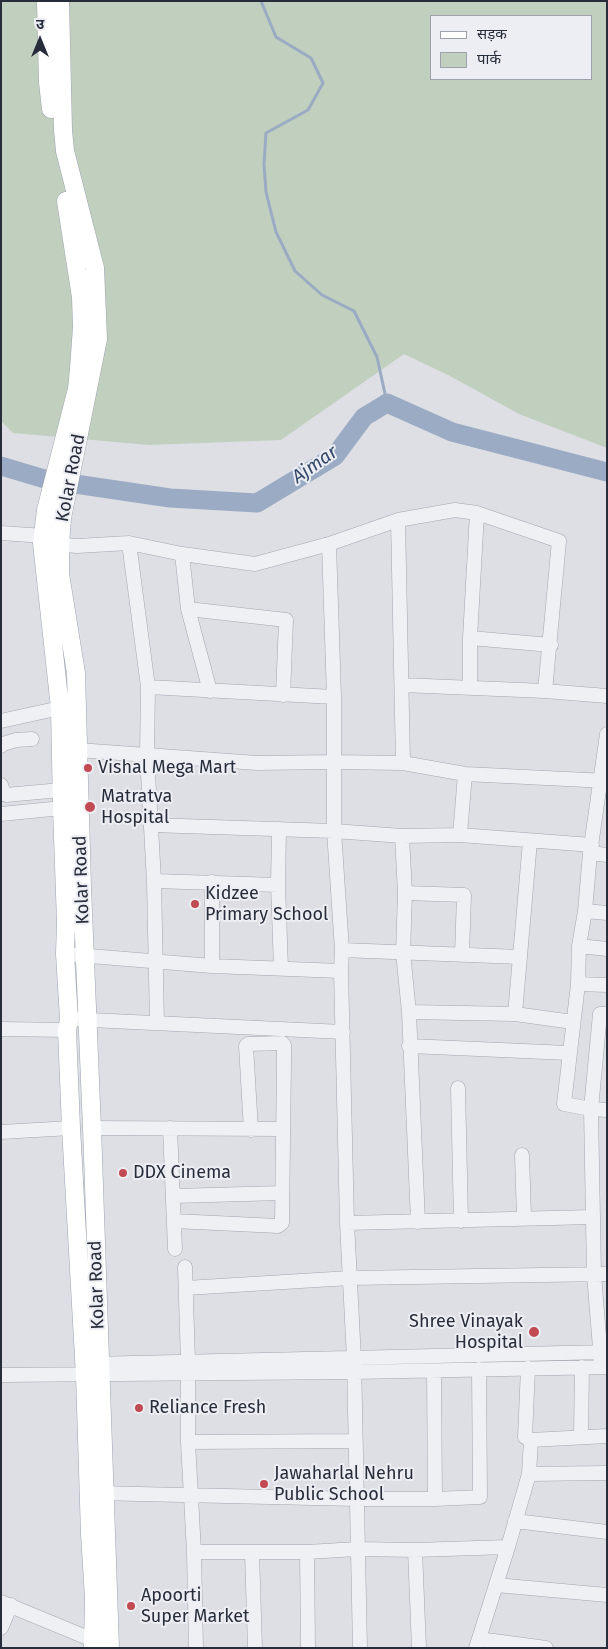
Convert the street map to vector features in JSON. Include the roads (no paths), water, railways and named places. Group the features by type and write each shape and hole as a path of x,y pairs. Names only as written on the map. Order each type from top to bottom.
{"main road":[{"name":"Kolar Road","path":"46,1 48,82 58,159 71,225 81,297 83,389 62,518 60,574 76,673 84,957 92,1128 92,1370 97,1493 110,1648"},
{"name":"Kolar Road","path":"60,1 61,102 65,151 95,268 98,340 46,510 43,539 60,708 70,1128 92,1370"},
{"path":"70,1128 92,1128"},
{"name":"Kolar Road","path":"93,1644 97,1493"}],"street":[{"path":"1,533 77,546 130,543 182,554 255,564 329,544 398,520 455,510 477,513 559,541 545,691"},
{"path":"470,688 470,638 477,513"},
{"path":"398,520 403,763"},
{"path":"130,543 148,687 147,755 154,882 156,1023"},
{"path":"329,544 334,697 334,831 342,950 347,1223 354,1365 354,1441 360,1648"},
{"path":"182,554 188,609 210,691"},
{"path":"188,609 286,620 283,694"},
{"path":"470,638 550,645"},
{"path":"402,685 545,691 607,696"},
{"path":"148,687 334,697"},
{"path":"1,721 60,708"},
{"path":"607,734 601,819 591,849 585,911 579,946 578,984 564,1104 607,1110"},
{"path":"1,746 16,740 32,739"},
{"path":"78,750 257,763 403,763 465,774 604,781"},
{"path":"460,835 465,774"},
{"path":"1,785 6,794 61,790"},
{"path":"1,814 62,808"},
{"path":"151,826 334,831 402,836 460,835 591,849 607,855"},
{"path":"279,829 278,885 281,968"},
{"path":"402,836 405,893 403,952 409,1012 418,1222"},
{"path":"515,1014 530,841"},
{"path":"154,882 278,885"},
{"path":"212,882 212,966"},
{"path":"405,893 464,895 462,954"},
{"path":"585,911 607,913"},
{"path":"579,946 607,949"},
{"path":"342,950 520,957"},
{"path":"65,954 212,966 341,971"},
{"path":"578,984 607,986"},
{"path":"409,1012 515,1014 573,1022"},
{"path":"354,1365 434,1370 604,1367 600,1275 593,1217 591,1109 600,1014 607,1014"},
{"path":"1,1029 68,1025 88,1020 343,1032"},
{"path":"174,1221 278,1226 282,1224 284,1044 259,1043 246,1046 251,1130"},
{"path":"410,1046 569,1052"},
{"path":"458,1088 461,1221"},
{"path":"1,1132 70,1128"},
{"path":"92,1128 283,1129"},
{"path":"170,1128 175,1249"},
{"path":"522,1155 524,1218"},
{"path":"174,1196 282,1193"},
{"path":"347,1223 593,1217"},
{"path":"185,1267 188,1442 194,1552 196,1648"},
{"path":"186,1288 350,1278 600,1275"},
{"path":"1,1375 67,1374 92,1370 354,1365 604,1352"},
{"path":"528,1368 525,1437 532,1440 607,1436"},
{"path":"582,1368 582,1436"},
{"path":"97,1493 356,1500 480,1497 480,1369"},
{"path":"434,1370 435,1499"},
{"path":"532,1440 529,1474 478,1644 546,1648"},
{"path":"188,1442 354,1441"},
{"path":"529,1474 607,1473"},
{"path":"516,1521 607,1532"},
{"path":"194,1552 307,1552 357,1549 416,1550 508,1547"},
{"path":"416,1550 419,1648"},
{"path":"252,1552 255,1648"},
{"path":"307,1552 308,1648"},
{"path":"496,1584 607,1595"},
{"path":"1,1628 6,1603 93,1644"}],"waterway":[{"path":"261,1 276,37 311,58 323,83 308,110 266,133 264,164 266,192 276,232 295,271 322,295 354,311 377,357 387,403"},
{"name":"Ajmar","path":"1,466 48,480 170,498 257,503 335,456 364,417 387,403 452,432 607,472"}],"place":[{"name":"Vishal Mega Mart","path":"88,768"},
{"name":"Matratva Hospital","path":"90,807"},
{"name":"Kidzee Primary School","path":"195,904"},
{"name":"DDX Cinema","path":"123,1173"},
{"name":"Shree Vinayak Hospital","path":"534,1332"},
{"name":"Reliance Fresh","path":"139,1408"},
{"name":"Jawaharlal Nehru Public School","path":"264,1484"},
{"name":"Apoorti Super Market","path":"131,1606"}]}
